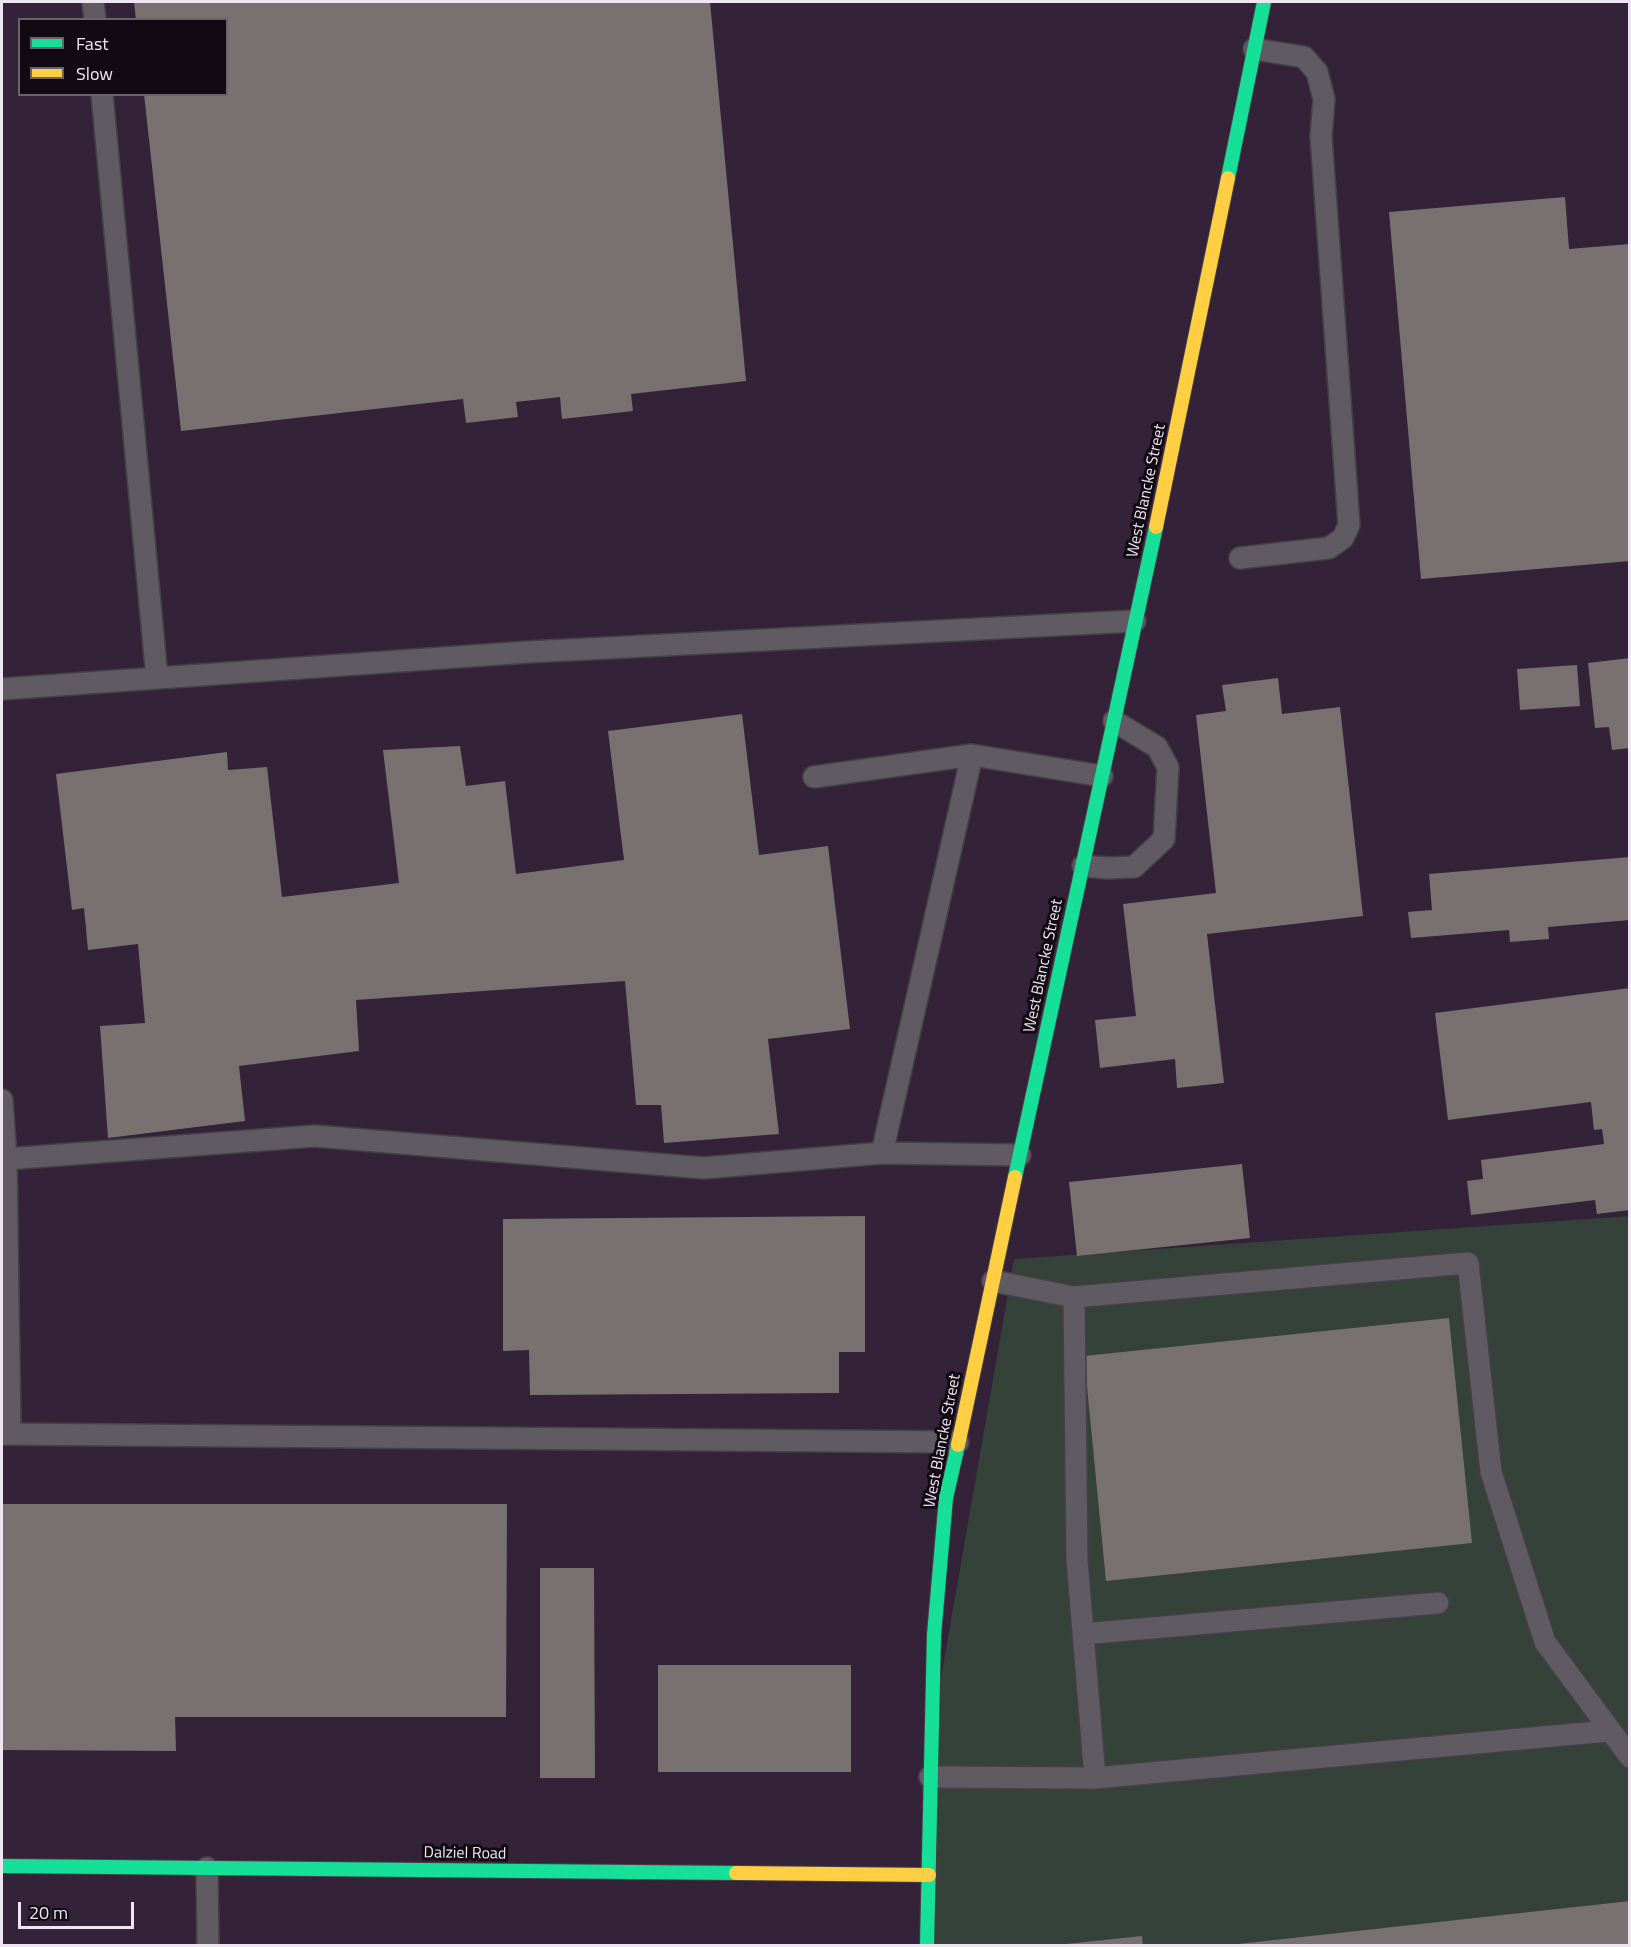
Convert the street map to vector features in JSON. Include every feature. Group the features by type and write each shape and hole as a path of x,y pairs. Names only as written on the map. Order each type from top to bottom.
{"street":[{"name":"West Blancke Street","path":"927,1946 935,1623 946,1498 1136,621 1264,2"},
{"name":"Dalziel Road","path":"2,1866 928,1875"}],"lane":[{"path":"93,2 95,18"},
{"path":"1240,558 1329,548 1343,538 1349,525 1321,136 1324,99 1317,72 1304,57 1254,49"},
{"path":"102,96 157,678"},
{"path":"2,689 528,652 1136,621"},
{"path":"1083,866 1134,867 1164,839 1168,767 1157,747 1114,721"},
{"path":"882,1153 972,755"},
{"path":"814,777 972,755 1102,776"},
{"path":"2,1100 6,1159 6,1434 958,1442"},
{"path":"6,1159 315,1136 704,1168 882,1153 1020,1155"},
{"path":"993,1281 1074,1297 1467,1263 1491,1472 1545,1642 1629,1757"},
{"path":"1074,1297 1077,1560 1095,1778"},
{"path":"1083,1634 1438,1603"},
{"path":"930,1777 1095,1778 1608,1731"},
{"path":"207,1868 208,1946"}],"shaded area":[{"path":"2,2 1629,2 1629,1216 1014,1259 931,1945 2,1946"}],"green space":[{"path":"1629,1216 1629,1945 931,1946 930,1741 1014,1259"}],"building":[{"path":"134,2 710,2 746,381 631,394 633,411 562,419 560,397 516,402 518,417 466,423 463,399 181,431 144,96 228,96 228,18 136,18"},
{"path":"1565,197 1569,249 1630,244 1630,561 1421,579 1389,212"},
{"path":"1630,658 1630,748 1612,750 1609,727 1595,728 1588,663"},
{"path":"1577,665 1580,706 1520,710 1517,669"},
{"path":"1278,678 1282,714 1340,707 1363,916 1207,934 1224,1083 1177,1088 1175,1059 1100,1068 1095,1020 1136,1016 1123,904 1216,893 1196,715 1226,711 1222,685"},
{"path":"742,714 759,855 828,846 850,1029 768,1039 779,1134 664,1143 661,1105 636,1105 625,981 356,1000 359,1051 239,1066 245,1121 108,1138 100,1026 145,1023 138,944 88,950 84,908 72,910 56,774 227,752 228,770 267,767 282,897 399,883 383,750 460,746 466,786 505,781 516,874 624,860 608,731"},
{"path":"1630,857 1630,920 1548,927 1549,939 1510,942 1509,930 1411,938 1408,912 1432,910 1429,874"},
{"path":"1630,988 1630,1210 1597,1214 1595,1200 1471,1215 1467,1181 1483,1179 1481,1160 1604,1144 1602,1129 1594,1130 1591,1102 1448,1120 1435,1013"},
{"path":"1242,1164 1250,1238 1077,1256 1069,1182"},
{"path":"865,1216 865,1352 839,1352 839,1393 530,1395 529,1350 503,1351 503,1219"},
{"path":"1449,1318 1472,1543 1106,1581 1084,1356"},
{"path":"2,1504 507,1504 506,1717 175,1717 176,1751 2,1750"},
{"path":"540,1568 594,1568 595,1778 540,1778"},
{"path":"658,1665 851,1665 851,1772 658,1772"},
{"path":"1630,1901 1630,1946 1238,1946 1238,1944"},
{"path":"1142,1936 1143,1946 1066,1946 1066,1944"}],"traffic: fast":[{"path":"1228,178 1264,2"},
{"path":"1015,1177 1156,527"},
{"path":"927,1946 934,1635 946,1498 958,1445"},
{"path":"2,1866 736,1873"}],"traffic: slow":[{"path":"1156,527 1228,178"},
{"path":"958,1445 1015,1177"},
{"path":"736,1873 929,1875"}]}
